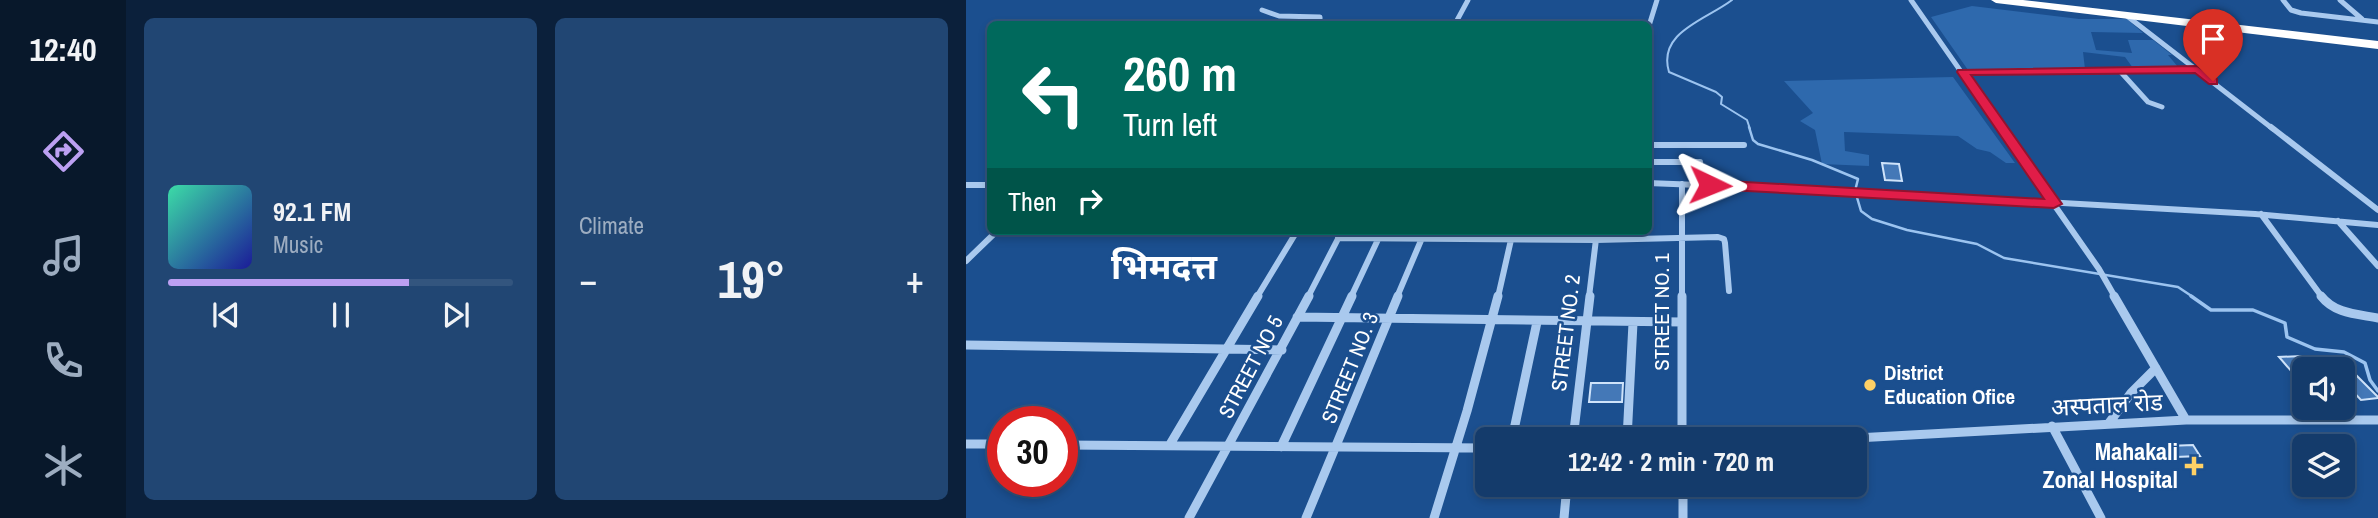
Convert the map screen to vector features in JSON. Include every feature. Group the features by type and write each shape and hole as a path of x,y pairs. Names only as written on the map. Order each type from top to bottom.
{"highway":[{"path":"1997,0 2045,2 2127,15 2378,45"}],"street":[{"path":"1457,21 1468,0"},
{"path":"1650,21 1657,0"},
{"path":"1911,0 2099,269 2186,420"},
{"path":"2283,0 2291,10 2301,13 2378,22"},
{"path":"2340,0 2362,20"},
{"path":"1262,10 1279,16 1320,17 1321,21"},
{"path":"2127,15 2378,210"},
{"path":"1962,72 2197,69"},
{"path":"2119,70 2148,102 2162,107"},
{"path":"1652,145 1744,145"},
{"path":"1652,162 1700,162"},
{"path":"1652,183 1819,189 2261,214 2378,225"},
{"path":"966,185 987,184"},
{"name":"STREET NO. 1","path":"1682,184 1682,427"},
{"path":"2261,214 2328,305 2343,312 2378,318"},
{"path":"2338,221 2378,265"},
{"path":"966,261 993,235"},
{"path":"1169,446 1295,235"},
{"name":"STREET NO 5","path":"1189,518 1282,350 1339,235"},
{"path":"1281,447 1380,235 1553,235 1638,240 1718,237 1724,239 1729,290"},
{"name":"STREET NO. 3","path":"1306,518 1423,235"},
{"path":"1434,518 1458,447 1512,235"},
{"path":"1638,240 1639,235"},
{"name":"STREET NO. 2","path":"1574,427 1597,236"},
{"path":"1297,317 1342,321 1389,318 1586,323 1682,322"},
{"path":"1515,427 1537,322"},
{"path":"1628,427 1633,323"},
{"path":"966,345 1282,350"},
{"path":"2109,424 2131,393 2156,368"},
{"name":"अस्पताल रोड","path":"1867,437 2186,420 2378,419"},
{"path":"2052,426 2102,518"},
{"path":"966,444 987,444"},
{"path":"1078,445 1475,448"},
{"path":"1564,518 1566,497"},
{"path":"1683,497 1683,518"}],"shaded area":[{"path":"1972,6 2079,19 2127,19 2143,33 2091,32 2096,50 2132,53 2128,40 2153,40 2172,55 2168,55 2178,67 2133,68 2125,57 2083,52 2085,69 1968,70 1931,17"},
{"path":"1953,77 2015,163 2006,163 1958,136 1844,132 1845,151 1869,155 1869,166 1822,164 1815,130 1800,121 1813,113 1784,81"}],"building":[{"path":"1882,163 1899,164 1902,181 1885,180"},
{"path":"2302,356 2303,357 2292,357 2292,372 2279,357"},
{"path":"2355,374 2378,397 2361,400 2355,394"},
{"path":"1591,383 1623,383 1622,402 1589,402"},
{"path":"2193,445 2200,456 2175,457 2168,446"}],"waterway":[{"path":"1732,0 1686,28 1670,47 1667,58 1669,72 1716,92 1722,97 1721,104 1747,120 1750,129"},
{"path":"1749,127 1753,140 1758,144 1812,160 1858,179 1856,187"},
{"path":"1856,194 1861,211 1872,219 1907,230 1977,244 2004,258 2178,287 2193,297"},
{"path":"2191,296 2211,310 2253,310 2285,323 2287,337 2315,349 2344,352 2365,363 2370,380 2378,391"}],"place":[{"name":"District Education Ofice","path":"1870,385"},
{"name":"Mahakali Zonal Hospital","path":"2194,466"}],"district":[{"name":"भिमदत्त","path":"1164,267"}],"route":[{"path":"1710,185 2054,204 1962,72 2197,69 2213,81"}]}
